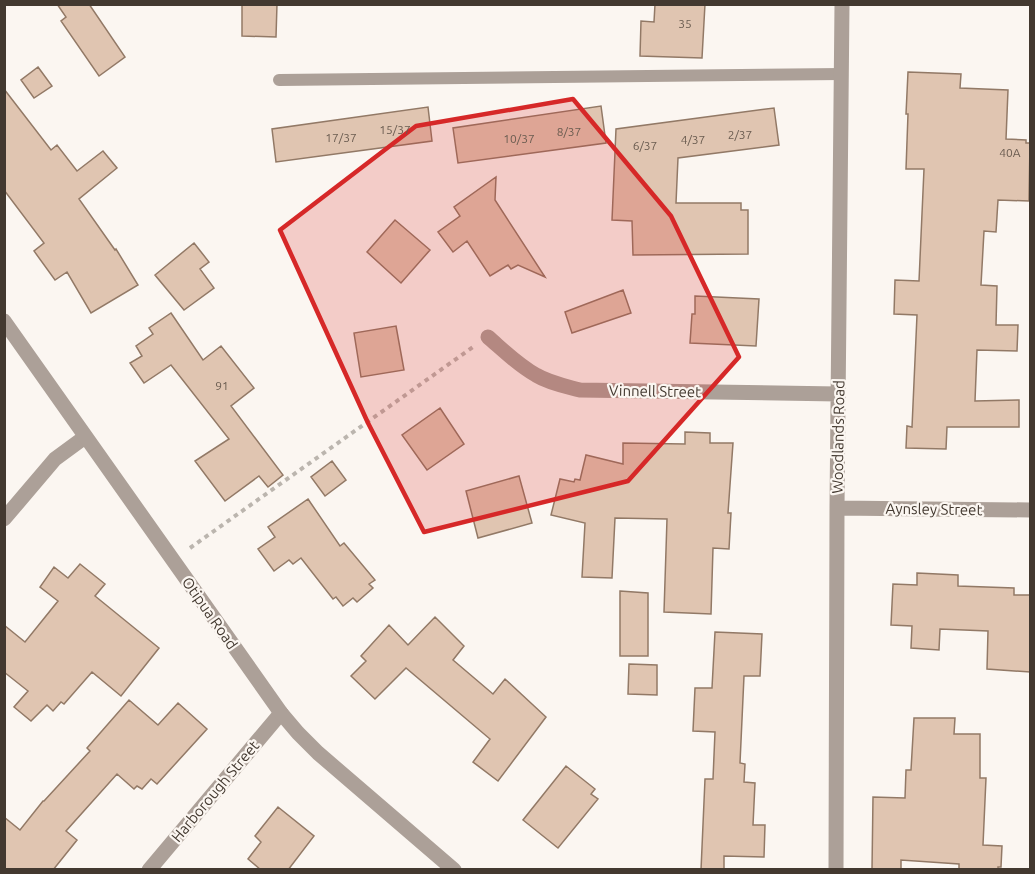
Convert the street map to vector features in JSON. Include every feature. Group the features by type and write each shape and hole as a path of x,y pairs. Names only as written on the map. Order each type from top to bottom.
{"street":[{"name":"Woodlands Road","path":"836,870 842,4"},
{"name":"Otipua Road","path":"4,321 281,713 318,753 454,870"},
{"name":"Vinnell Street","path":"488,337 537,376 580,390 838,394"},
{"path":"4,519 55,459 86,437"},
{"name":"Aynsley Street","path":"837,508 1030,510"},
{"name":"Harborough Street","path":"149,870 281,713"}],"lane":[{"path":"279,80 842,74"}],"path":[{"path":"173,560 488,337"}],"highlighted area":[{"path":"573,99 671,216 739,357 628,481 424,532 368,423 280,230 416,126"}],"building":[{"path":"57,4 89,4 125,57 99,76 61,21 66,17"},
{"path":"242,4 277,4 276,37 242,36"},
{"path":"655,4 705,4 702,58 640,56 641,21 654,22"},
{"path":"38,67 52,86 34,98 21,80"},
{"path":"908,72 961,74 960,88 1008,90 1006,139 1026,140 1026,143 1030,143 1029,201 998,200 996,232 984,231 981,285 997,286 996,325 1018,325 1017,351 977,350 975,401 1019,400 1019,427 947,427 946,449 906,448 907,426 912,427 917,315 894,314 895,280 919,281 924,169 906,169"},
{"path":"4,89 51,150 57,145 77,171 103,151 117,168 79,199 116,249 138,285 91,313 67,272 55,280 34,251 44,243 4,190"},
{"path":"601,106 606,143 458,163 453,128"},
{"path":"428,107 432,141 276,162 272,129"},
{"path":"774,108 779,145 678,158 676,203 741,203 741,210 748,210 748,254 633,255 632,221 612,220 616,129"},
{"path":"496,177 495,200 545,277 518,265 511,269 508,265 490,276 467,241 453,252 438,232 460,216 454,207"},
{"path":"395,220 430,250 401,283 367,252"},
{"path":"194,243 209,262 200,269 214,288 184,310 155,275"},
{"path":"623,290 631,313 572,333 565,312"},
{"path":"695,296 759,299 756,346 690,343 692,314 695,314"},
{"path":"171,313 203,360 221,346 254,388 231,406 283,475 268,487 259,476 225,501 195,461 229,439 171,365 144,383 130,363 142,356 136,346 153,334 149,328"},
{"path":"396,326 404,370 361,377 354,333"},
{"path":"440,408 464,444 427,470 402,435"},
{"path":"685,432 710,433 710,443 733,443 728,513 731,513 729,549 713,548 711,614 664,612 667,519 615,518 612,578 582,577 585,523 551,515 560,479 574,482 575,479 580,480 586,455 623,464 623,443 685,444"},
{"path":"332,461 346,480 325,496 311,477"},
{"path":"519,476 532,523 478,538 466,491"},
{"path":"308,499 340,546 344,543 375,580 369,584 373,588 357,602 353,598 343,606 336,597 333,599 301,558 293,564 289,560 274,571 258,549 275,537 268,527"},
{"path":"80,564 105,584 95,596 159,648 121,696 92,672 64,704 61,702 53,711 47,705 31,721 14,707 28,691 4,672 4,625 25,642 58,601 40,587 54,567 68,578"},
{"path":"917,573 958,575 958,586 1014,588 1014,595 1030,595 1030,672 987,669 988,631 940,629 939,650 911,648 912,626 891,625 893,584 917,585"},
{"path":"620,591 648,593 648,656 620,656"},
{"path":"435,617 464,646 453,660 493,694 505,679 546,717 498,781 473,762 490,739 406,668 375,699 351,676 366,661 361,656 389,625 408,645"},
{"path":"715,632 762,634 760,676 744,676 740,763 745,764 744,782 755,783 753,825 765,825 764,857 724,856 724,870 701,870 705,779 713,779 715,732 693,731 695,688 712,688"},
{"path":"629,664 657,665 657,695 628,694"},
{"path":"129,700 158,725 178,703 207,729 157,784 151,779 142,789 137,786 134,789 117,774 66,831 77,840 53,870 4,870 4,817 20,830 43,801 90,751 87,748"},
{"path":"914,718 955,718 954,734 980,734 980,778 986,778 983,845 1002,846 1001,867 998,867 998,870 959,869 959,864 901,860 901,870 872,870 873,797 905,798 906,770 911,770"},
{"path":"566,766 595,789 591,794 598,799 558,848 523,820"},
{"path":"278,807 314,836 288,870 261,870 248,859 261,842 255,836"}]}
